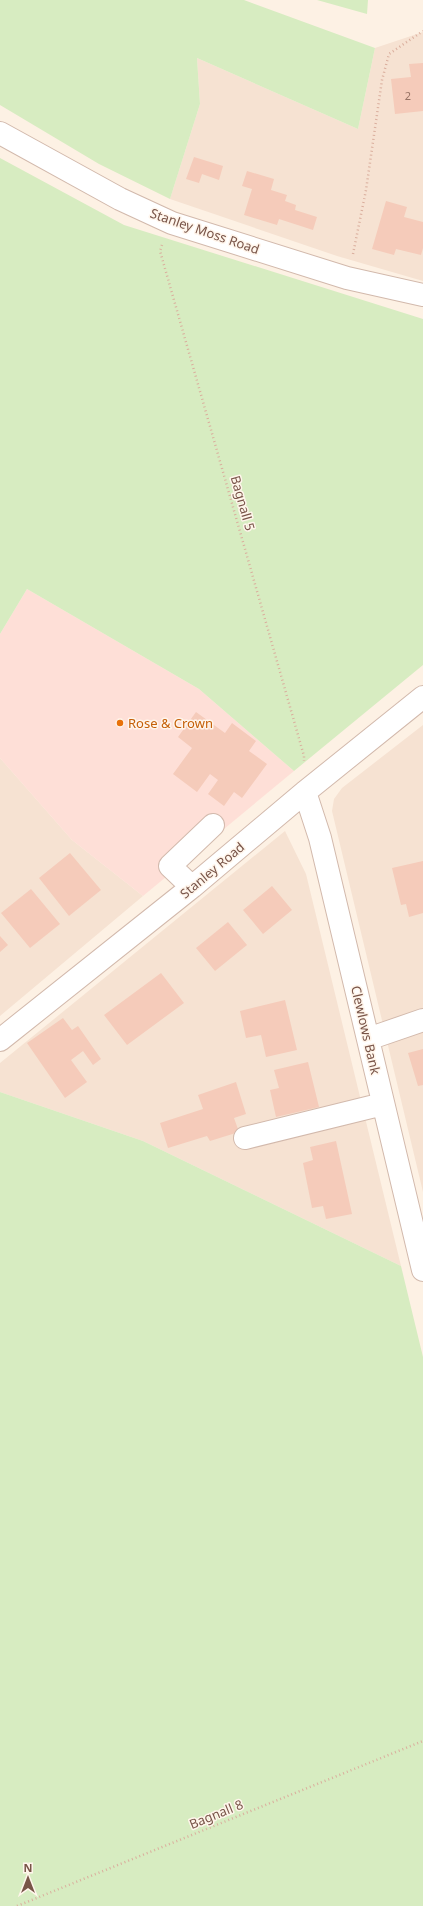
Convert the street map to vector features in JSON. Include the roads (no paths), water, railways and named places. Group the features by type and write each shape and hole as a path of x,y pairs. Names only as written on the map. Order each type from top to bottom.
{"street":[{"name":"Stanley Moss Road","path":"0,133 120,199 172,223 347,278 423,295"},
{"name":"Stanley Road","path":"0,1040 192,887 305,792 423,697"},
{"name":"Clewlows Bank","path":"305,792 320,838 423,1267"},
{"path":"192,887 170,866 213,825"},
{"path":"368,1038 423,1020"},
{"path":"245,1138 384,1104"}],"place":[{"name":"Rose & Crown","path":"120,723"}]}
